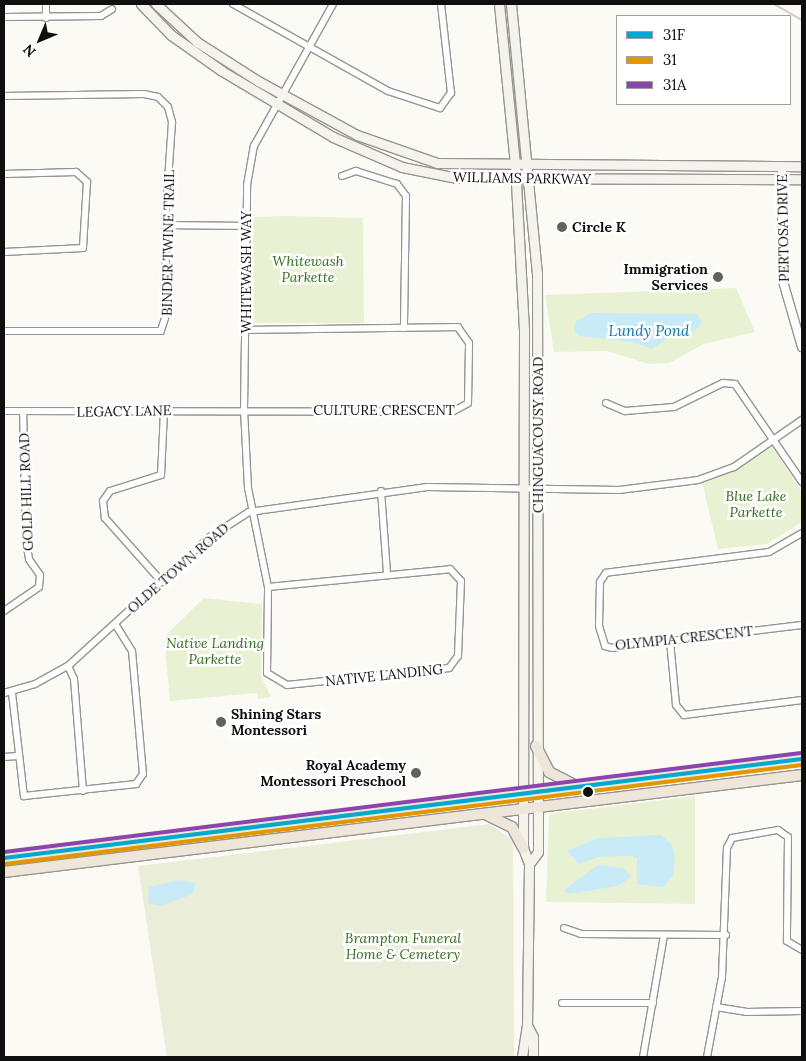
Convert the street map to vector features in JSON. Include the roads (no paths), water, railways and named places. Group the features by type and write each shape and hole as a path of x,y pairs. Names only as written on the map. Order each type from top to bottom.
{"main road":[{"name":"WILLIAMS PARKWAY","path":"141,4 190,50 276,104 341,141 402,166 457,178 528,176 802,179"},
{"name":"WILLIAMS PARKWAY","path":"156,4 197,42 282,94 357,135 411,156 461,166 515,164 802,166"},
{"name":"CHINGUACOUSY ROAD","path":"498,4 515,164 522,260 524,487 523,848 529,864 527,1025 522,1057"},
{"name":"CHINGUACOUSY ROAD","path":"511,4 536,256 538,487 536,806 538,852 529,864"},
{"path":"536,746 550,773 577,786"},
{"path":"4,858 346,818 577,786 802,759"},
{"path":"4,872 348,833 536,806 802,775"},
{"path":"479,814 504,820 516,831 523,848"},
{"path":"346,818 348,833"},
{"name":"CHINGUACOUSY ROAD","path":"527,1025 534,1037 533,1057"}],"street":[{"path":"46,4 46,18"},
{"path":"233,4 388,92 440,108 451,92 442,4"},
{"name":"WHITEWASH WAY","path":"254,511 248,488 244,410 246,330 245,226 250,160 276,104 332,4"},
{"path":"4,17 101,16 112,9"},
{"name":"BINDER TWINE TRAIL","path":"4,96 158,97 168,107 172,122 165,225 167,312 161,331 4,331"},
{"name":"PERTOSA DRIVE","path":"782,166 782,278 802,347"},
{"path":"342,176 356,171 372,176 397,184 406,196 404,328"},
{"path":"4,174 76,172 87,182 83,248 4,252"},
{"path":"165,225 245,226"},
{"name":"CULTURE CRESCENT","path":"244,410 452,412 464,408 466,334 452,326 246,330"},
{"path":"606,403 625,412 674,407 730,382 802,482"},
{"name":"LEGACY LANE","path":"4,411 244,410"},
{"name":"GOLD HILL ROAD","path":"4,611 39,587 40,575 28,559 26,540 23,411"},
{"path":"162,582 105,518 103,501 110,491 161,475 164,411"},
{"name":"OLDE TOWN ROAD","path":"4,693 12,693 68,666 210,538 254,511 380,490 538,487 619,490 698,480 734,467 802,420"},
{"path":"380,490 387,572"},
{"name":"NATIVE LANDING","path":"254,511 268,588 267,670 280,685 452,666 460,650 458,576 442,567 387,572 268,588"},
{"name":"OLYMPIA CRESCENT","path":"802,533 769,552 616,571 601,577 599,626 605,646 670,641 802,625"},
{"path":"12,693 21,792 29,799 136,784 143,774 132,651 115,624"},
{"path":"670,641 676,705 684,715 802,700"},
{"path":"68,666 74,679 83,791"},
{"path":"4,757 17,756"},
{"path":"707,1057 726,935 729,842 742,833 778,830 789,842 787,941 802,950"},
{"path":"564,928 581,934 726,935"},
{"path":"643,1057 664,936"},
{"path":"562,1003 652,1003"},
{"path":"716,1008 746,1012 802,1011"}],"water":[{"name":"Lundy Pond","path":"591,313 697,314 702,322 694,332 669,337 652,349 632,342 579,336 574,330 575,322"},
{"path":"661,835 672,845 675,860 673,876 663,887 637,884 637,859 632,856 599,857 579,864 567,851 598,838"},
{"path":"598,865 624,868 631,877 618,886 568,894 564,890"},
{"path":"179,880 196,883 193,894 161,906 148,903 149,887"}],"railway":[{"path":"774,4 802,20"}],"place":[{"name":"Circle K","path":"562,227"},
{"name":"Immigration Services","path":"718,277"},
{"name":"Shining Stars Montessori","path":"221,722"},
{"name":"Royal Academy Montessori Preschool","path":"416,773"}],"park label":[{"name":"Whitewash Parkette","path":"308,270"},
{"name":"Blue Lake Parkette","path":"756,504"},
{"name":"Native Landing Parkette","path":"215,652"},
{"name":"Brampton Funeral Home & Cemetery","path":"403,946"}]}
